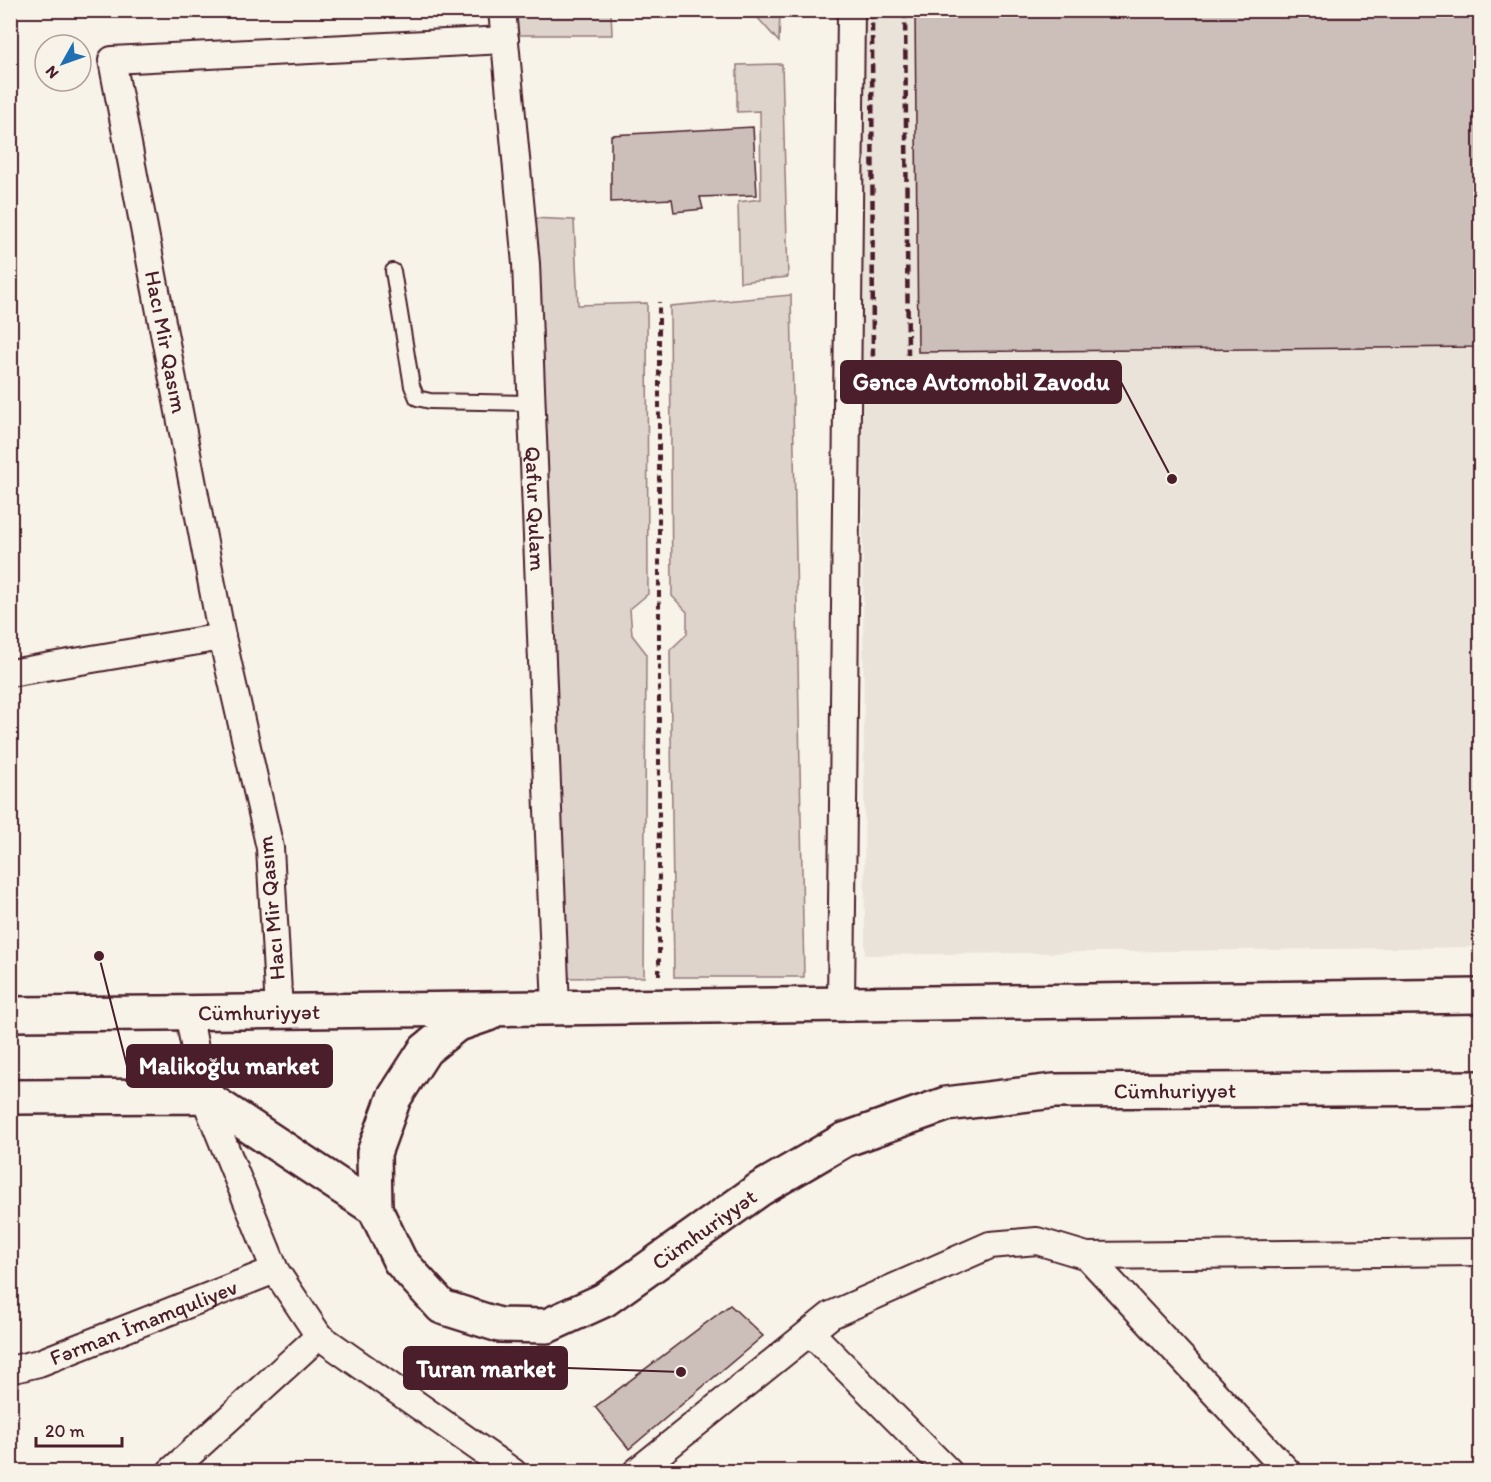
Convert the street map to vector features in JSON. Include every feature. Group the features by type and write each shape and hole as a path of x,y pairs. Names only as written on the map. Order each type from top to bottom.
{"main road":[{"name":"Cümhuriyyət","path":"10,1014 1480,996"},
{"path":"375,1209 374,1153 394,1098 425,1050 456,1025 504,1008"},
{"name":"Cümhuriyyət","path":"375,1209 400,1261 442,1306 499,1325 547,1326 604,1300 760,1189 844,1140 946,1104 1054,1091 1480,1088"},
{"path":"10,1097 204,1096 375,1209"}],"street":[{"name":"Qafur Qulam","path":"502,10 526,264 556,1008"},
{"path":"841,1004 851,10"},
{"name":"Hacı Mir Qasım","path":"279,1011 270,848 222,637 112,60 505,40"},
{"path":"10,673 222,637"},
{"path":"188,1012 204,1096 275,1270 319,1336 513,1472"},
{"path":"636,1472 831,1315 990,1245 1037,1241 1087,1256 1480,1252"},
{"path":"1087,1256 1288,1472"},
{"name":"Fərman İmamquliyev","path":"10,1370 39,1364 275,1270"},
{"path":"810,1332 949,1472"},
{"path":"170,1472 319,1336"}],"lane":[{"path":"393,271 412,386 417,398 430,401 532,403"}],"path":[{"path":"659,302 659,1006"}],"shaded area":[{"path":"515,11 611,11 612,35 517,35"},
{"path":"756,11 780,11 779,42 757,17"},
{"path":"860,11 1480,11 1480,947 865,955"},
{"path":"782,64 788,277 740,282 738,202 761,199 760,111 737,112 737,65"},
{"path":"531,218 574,220 578,305 647,303 648,594 630,609 632,635 646,653 644,977 563,978"},
{"path":"791,295 804,977 674,977 670,650 687,634 687,612 672,596 670,306"}],"building":[{"path":"678,10 736,10 736,14 679,13"},
{"path":"915,10 1480,10 1480,347 918,352"},
{"path":"753,127 757,195 700,197 703,209 674,212 672,199 611,202 611,135"},
{"path":"730,1305 763,1336 629,1449 595,1407"}],"railway":[{"path":"872,10 873,387"},
{"path":"905,10 908,355"}],"place":[{"name":"Gəncə Avtomobil Zavodu","path":"1172,479"},
{"name":"Malikoğlu market","path":"99,956"},
{"name":"Turan market","path":"681,1372"}]}
